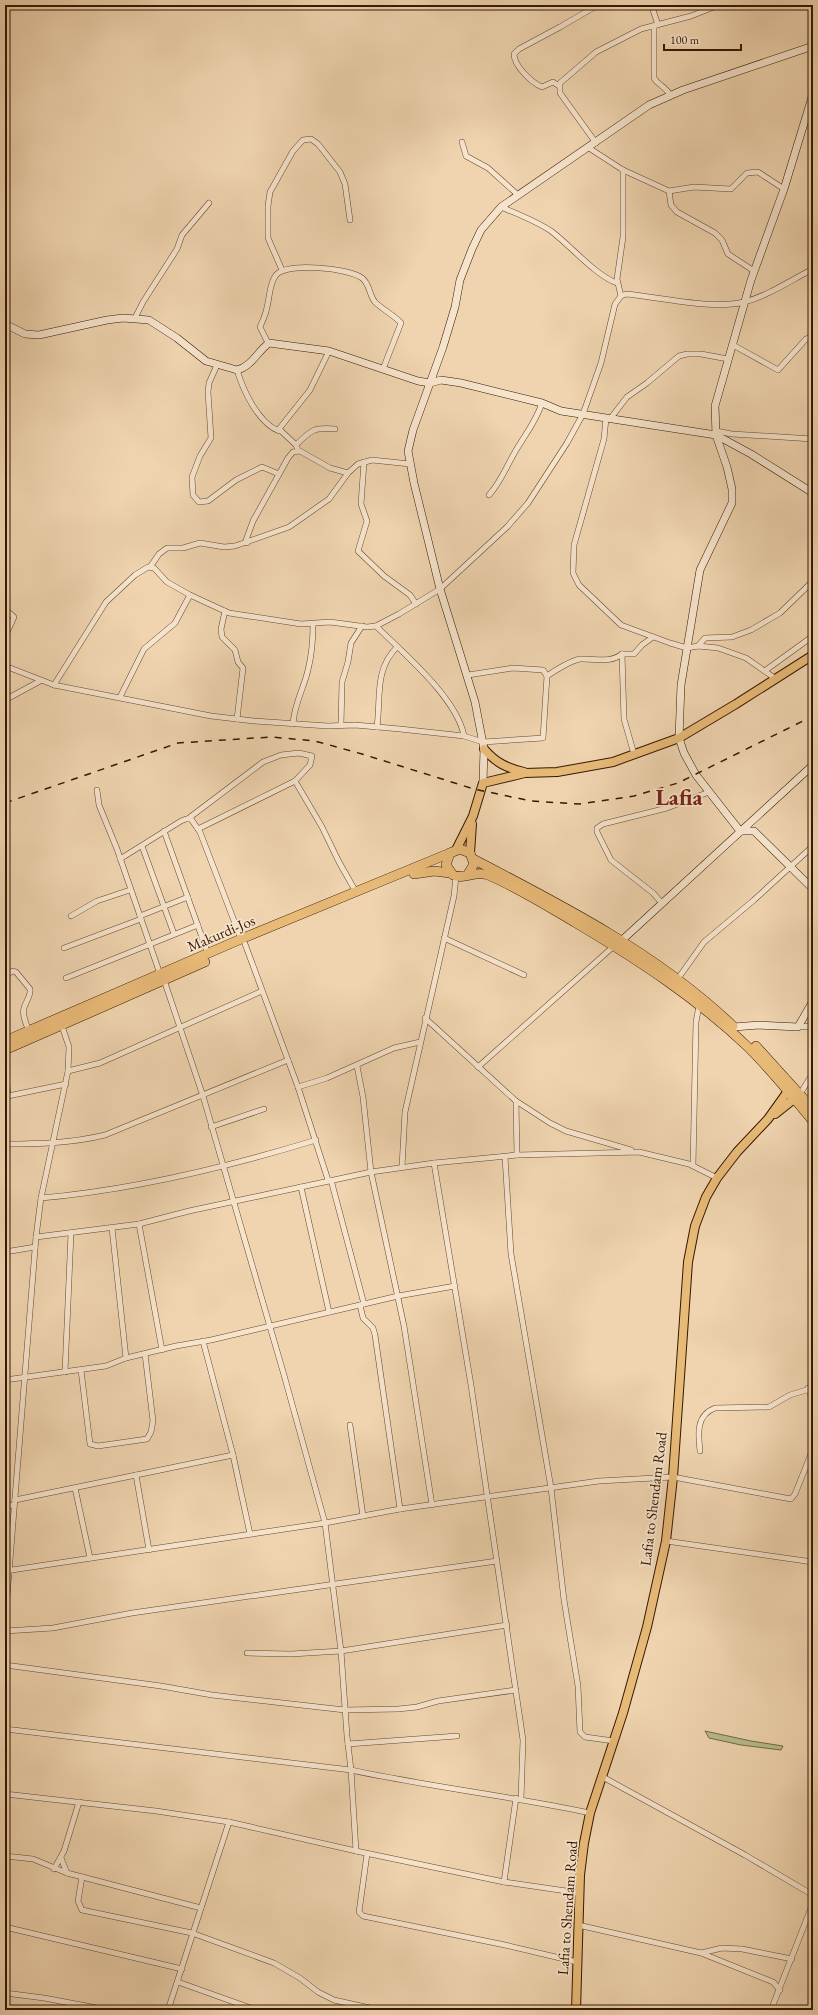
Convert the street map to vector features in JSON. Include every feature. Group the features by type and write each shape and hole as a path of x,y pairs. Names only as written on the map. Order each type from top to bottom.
{"highway":[{"path":"813,1109 770,1060 721,1015 677,980 523,884 472,856 464,850 453,851 446,861 453,875 477,873 498,880 617,944 699,1006 749,1048 796,1091 813,1121"},
{"name":"Makurdi-Jos","path":"5,1050 60,1022 453,851"},
{"path":"468,874 473,868 472,856"},
{"name":"Makurdi-Jos","path":"162,977 208,954 243,942 409,876 429,871 453,875"},
{"name":"Makurdi-Jos","path":"5,1041 29,1031 60,1022"}],"main road":[{"path":"453,851 473,816 483,784 525,773 579,770 613,762 679,738 813,655"},
{"path":"484,746 494,760 508,768 525,773"},
{"path":"472,856 473,816"},
{"name":"Lafia to Shendam Road","path":"576,2010 578,1925 584,1842 590,1813 601,1776 614,1741 647,1627 666,1540 673,1477 688,1262 695,1226 706,1197 717,1178 737,1152 796,1091"}],"street":[{"path":"653,5 656,26 654,78 668,90 670,95"},
{"path":"559,86 571,73 596,52 641,29 691,16 719,5"},
{"path":"596,6 560,28 519,48 514,54 518,64 528,77 537,84 544,86 553,82 559,86 560,93 596,143"},
{"path":"483,784 484,746 468,675 440,589 410,464 410,442 453,314 460,280 472,249 482,230 501,207 589,148 649,105 670,95 813,46"},
{"path":"740,831 696,775 684,753 679,738 681,685 700,570 732,503 732,490 727,467 716,433 715,406 754,271 784,189 813,94"},
{"path":"282,270 268,238 268,206 270,192 278,182 293,151 303,140 311,139 318,144 340,172 345,184 350,220"},
{"path":"462,142 466,156 488,168 518,195"},
{"path":"589,148 623,170 669,191 694,187 731,189 747,173 758,172 784,189"},
{"path":"621,296 617,283 623,237 623,170"},
{"path":"669,191 671,205 677,212 716,233 722,240 728,254 754,271"},
{"path":"136,318 143,302 177,249 182,235 209,203"},
{"path":"501,207 538,223 552,232 601,274 617,283"},
{"path":"268,343 260,327 267,308 272,284 276,274 282,270 329,269 362,278 375,301 401,323 383,370"},
{"path":"54,685 98,612 109,598 141,570 150,568 154,568 168,582 190,595 225,611 291,622 313,624 335,622 362,626 376,626 440,589 507,527 528,503 567,443 583,414 601,363 615,304 621,296 632,295 694,303 732,304 745,302 781,286 813,269"},
{"path":"5,324 25,334 39,335 107,320 136,318 149,320 161,327 206,361 237,370 244,368 268,343"},
{"path":"733,345 778,370 806,339 813,337"},
{"path":"268,343 329,351 418,381 430,383 441,380 461,383 542,403 561,411 716,433 813,439"},
{"path":"279,431 310,390 329,351"},
{"path":"728,359 701,354 687,354 679,356 647,383 627,397 608,418 602,446 574,545 573,573 579,585 621,625 687,648 698,646 718,648 746,658 776,678"},
{"path":"217,365 209,383 208,392 211,434 194,469 192,487 194,498 199,502 206,502 236,480 262,467 279,474"},
{"path":"237,370 247,396 260,417 279,431 297,448 330,468 348,473"},
{"path":"489,495 505,474 511,458 538,416 542,403"},
{"path":"247,543 246,540 253,521 288,458 312,430 321,428 335,429"},
{"path":"716,433 813,493"},
{"path":"150,568 159,554 168,548 183,548 200,543 224,547 247,543 289,527 320,507 334,494 354,466 364,462 379,460 410,464"},
{"path":"364,462 361,504 367,521 358,551 384,576 410,595 416,604"},
{"path":"698,646 705,638 732,637 743,634 780,613 813,581"},
{"path":"120,697 144,649 175,623 190,595"},
{"path":"5,609 14,617 5,637"},
{"path":"225,611 221,629 222,637 235,650 238,662 243,668 237,719"},
{"path":"293,724 296,706 306,679 312,652 313,624"},
{"path":"341,725 342,682 351,643 362,626"},
{"path":"376,626 446,698 459,719 464,736"},
{"path":"766,670 813,636"},
{"path":"547,676 579,659 604,661 616,659 622,654 634,654 642,645 653,637"},
{"path":"377,727 379,683 386,664 397,647"},
{"path":"622,654 624,719 634,754"},
{"path":"5,666 40,681 54,685 187,711 237,719 293,724 377,727 464,736 484,746 544,738 547,676 543,670 513,668 468,675"},
{"path":"5,700 40,681"},
{"path":"120,859 164,831 189,818 263,762 281,755 299,753 312,755 310,765 295,781 198,829"},
{"path":"478,1067 617,944 813,765"},
{"path":"295,781 322,827 356,892"},
{"path":"97,790 99,804 180,1027 203,1096 270,1326 325,1523 341,1651 356,1851"},
{"path":"662,903 653,893 611,860 597,832 597,828 603,824 667,808 709,792"},
{"path":"189,818 194,822 198,829 262,991 298,1087 329,1180 362,1304 363,1318 373,1328 375,1335 400,1509"},
{"path":"164,831 208,954"},
{"path":"740,831 754,831 813,889"},
{"path":"142,846 174,934"},
{"path":"677,980 704,942 754,900 813,846"},
{"path":"402,1167 405,1112 425,1018 454,896 453,875"},
{"path":"71,916 97,901 130,890"},
{"path":"64,948 141,918 188,897"},
{"path":"66,978 108,962 149,943 198,925"},
{"path":"444,938 524,975"},
{"path":"5,975 12,971 16,972 30,988 30,996 24,1010 29,1031"},
{"path":"68,1072 100,1063 262,991"},
{"path":"798,1027 813,1002"},
{"path":"693,1165 696,1022 699,1006"},
{"path":"425,1018 516,1102 550,1123 566,1131 639,1152 693,1165 717,1178"},
{"path":"5,1622 7,1570 36,1237 41,1198 54,1144 68,1072 69,1048 60,1022"},
{"path":"734,1027 759,1025 798,1027 813,1026"},
{"path":"298,1087 357,1066 394,1048 420,1042"},
{"path":"5,1144 54,1144 80,1141 119,1131 288,1060"},
{"path":"5,1063 8,1096 5,1106"},
{"path":"357,1066 363,1097 371,1172 398,1296 415,1392 432,1505"},
{"path":"796,1091 813,1074"},
{"path":"8,1096 66,1084"},
{"path":"516,1102 516,1156"},
{"path":"212,1127 264,1109"},
{"path":"41,1198 82,1194 223,1167 316,1140"},
{"path":"36,1237 139,1224 329,1180 402,1167 516,1156 639,1152"},
{"path":"505,1157 511,1254 550,1488 564,1600 578,1686 580,1732 585,1737 614,1741"},
{"path":"434,1163 455,1286 523,1740 518,1798 504,1882"},
{"path":"301,1187 329,1312"},
{"path":"139,1224 162,1350"},
{"path":"112,1228 126,1358"},
{"path":"65,1372 71,1233"},
{"path":"5,1252 35,1247"},
{"path":"5,1380 106,1366 126,1358 398,1296 455,1286"},
{"path":"203,1341 233,1455 250,1534"},
{"path":"81,1370 90,1444 98,1446 148,1439 153,1421 145,1354"},
{"path":"700,1451 699,1425 708,1410 715,1408 769,1408 790,1395 811,1388 813,1401"},
{"path":"350,1425 364,1516"},
{"path":"7,1570 325,1523 400,1509 606,1480 673,1477 772,1497 791,1499 795,1494 813,1449"},
{"path":"5,1506 14,1502 75,1488 233,1455"},
{"path":"136,1475 149,1550"},
{"path":"75,1488 90,1558"},
{"path":"666,1540 813,1562"},
{"path":"5,1631 53,1628 132,1613 333,1585 403,1573 497,1561"},
{"path":"247,1653 290,1654 341,1651 507,1626"},
{"path":"5,1665 161,1686 212,1695 345,1710 398,1709 438,1701 516,1690"},
{"path":"5,1729 351,1770 386,1778 518,1798 590,1813"},
{"path":"348,1744 458,1736"},
{"path":"601,1776 745,1855 813,1895"},
{"path":"5,1794 79,1802 229,1822 367,1854 504,1882 580,1893"},
{"path":"54,1869 61,1858 79,1802"},
{"path":"168,2010 229,1822"},
{"path":"367,1854 359,1912 363,1916 505,1944 577,1962"},
{"path":"5,1856 33,1859 66,1873 201,1908"},
{"path":"61,1858 66,1873"},
{"path":"82,1877 78,1901 82,1910 192,1933 274,1963 300,1978 318,1992 334,2000 378,2010"},
{"path":"771,2010 813,1903"},
{"path":"578,1925 701,1953 773,1982 780,1990"},
{"path":"5,1927 182,1969"},
{"path":"701,1953 722,1948 742,1949 792,1959"},
{"path":"178,1982 256,2010"},
{"path":"5,1993 44,1998 108,2010"}],"green space":[{"path":"705,1731 783,1746 781,1750 741,1745 709,1738"}],"railway":[{"path":"5,803 178,743 271,737 315,741 474,789 531,801 579,804 634,796 678,783 813,716"}],"district":[{"name":"Lafia","path":"679,797"}]}
